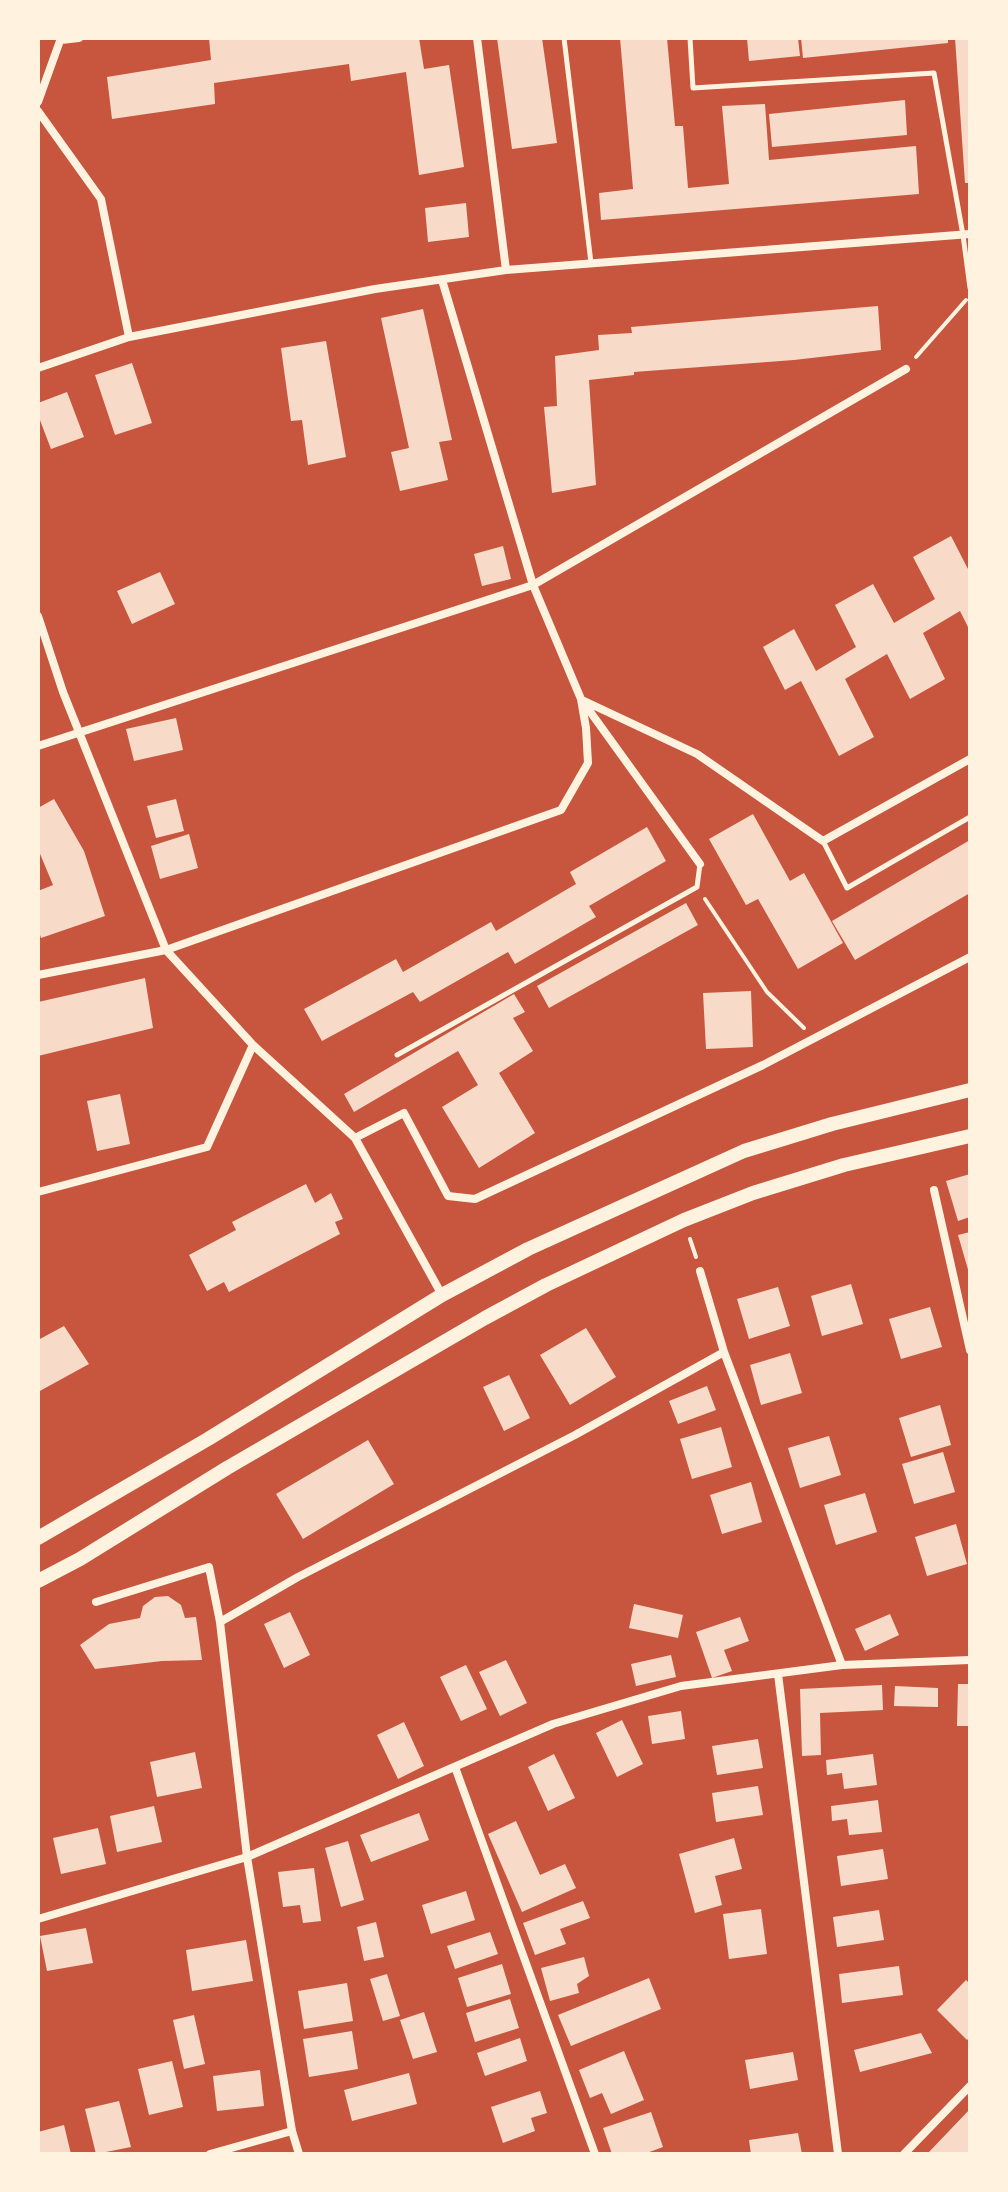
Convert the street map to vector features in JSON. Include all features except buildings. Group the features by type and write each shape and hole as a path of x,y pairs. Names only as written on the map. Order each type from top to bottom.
{"street":[{"path":"38,102 61,39 79,38"},
{"path":"477,38 506,270"},
{"path":"38,111 101,199 129,337"},
{"path":"38,368 129,337 375,289 506,270 967,234"},
{"path":"442,280 533,585 581,699 700,864"},
{"path":"38,746 533,585 906,369"},
{"path":"38,616 63,692 166,950 253,1045 355,1138 442,1295"},
{"path":"581,699 697,754 823,841 970,759"},
{"path":"38,975 166,950 561,810 588,763 581,699"},
{"path":"355,1138 404,1113 448,1196 475,1199 763,1065 970,957"},
{"path":"38,1192 207,1147 253,1045"},
{"path":"38,1538 208,1439 442,1295 528,1249 744,1151 832,1124 970,1090"},
{"path":"38,1581 80,1559 227,1468 546,1285 684,1220 753,1193 844,1165 970,1136"},
{"path":"934,1190 970,1348"},
{"path":"700,1271 724,1352 842,1665"},
{"path":"220,1622 298,1577 575,1435 724,1352"},
{"path":"96,1602 209,1567 220,1622 247,1857 292,2131 299,2154"},
{"path":"38,1919 247,1857 553,1724 681,1686 842,1665 970,1660"},
{"path":"778,1674 838,2154"},
{"path":"455,1767 595,2154"},
{"path":"904,2154 970,2086"},
{"path":"210,2154 292,2131"}],"lane":[{"path":"564,38 591,263"},
{"path":"690,38 693,88 934,73 967,234 970,288"},
{"path":"823,841 847,888 970,817"},
{"path":"397,1055 697,887 700,864"}],"path":[{"path":"906,369 970,296"},
{"path":"697,887 767,992 814,1038"},
{"path":"684,1220 700,1271"}]}
